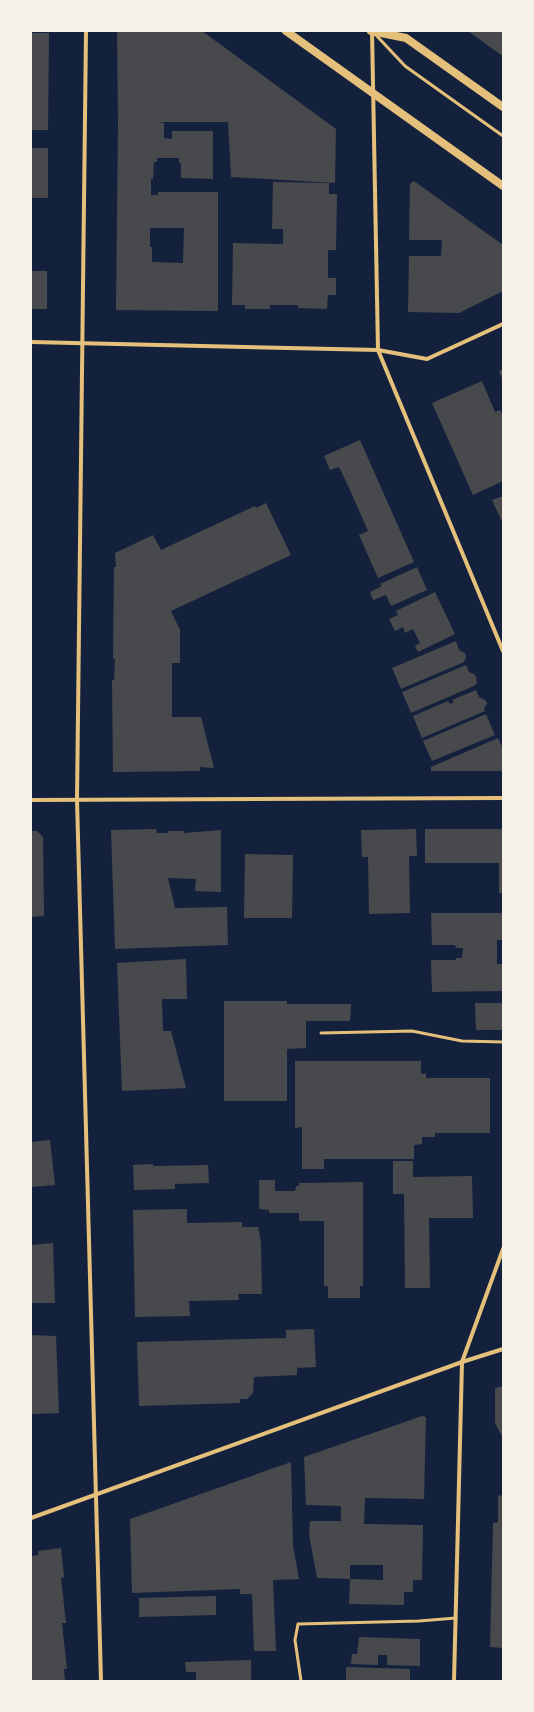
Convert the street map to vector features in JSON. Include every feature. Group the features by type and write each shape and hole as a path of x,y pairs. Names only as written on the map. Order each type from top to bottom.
{"main road":[{"path":"286,31 503,186"},
{"path":"372,31 406,38 503,107"}],"street":[{"path":"86,31 77,800 101,1681"},
{"path":"372,31 378,350 503,651"},
{"path":"31,342 378,350 427,359 503,324"},
{"path":"31,800 503,798"},
{"path":"454,1681 462,1362 503,1249"},
{"path":"31,1518 462,1362 503,1349"}],"lane":[{"path":"372,31 405,66 503,136"},
{"path":"321,1032 412,1031 462,1041 503,1042"},
{"path":"301,1681 295,1640 298,1624 419,1621 456,1618"}],"building":[{"path":"117,31 202,31 336,129 335,183 231,177 228,122 158,122 164,123 164,138 172,139 172,131 213,131 213,179 181,178 181,163 179,163 179,158 157,158 157,162 154,162 153,179 151,179 151,195 158,195 158,192 218,192 218,311 116,310 118,123","holes":["150,228 184,228 183,263 152,262"]},
{"path":"468,31 503,31 503,55 501,55"},
{"path":"31,33 49,33 48,130 31,130"},
{"path":"31,148 48,148 48,198 31,198"},
{"path":"414,181 503,245 503,291 459,313 408,312 409,256 441,256 442,240 409,240 410,184"},
{"path":"273,182 329,183 329,194 337,194 336,250 328,250 328,278 336,278 336,295 328,295 327,309 298,308 298,305 270,305 270,309 245,309 245,305 232,305 233,243 283,244 283,229 272,229"},
{"path":"31,271 47,271 47,309 31,309"},
{"path":"503,369 503,381 499,371"},
{"path":"482,381 495,412 500,410 503,416 503,481 473,495 432,403"},
{"path":"360,440 414,562 378,578 359,535 368,531 350,490 339,467 330,470 324,456"},
{"path":"503,496 503,524 492,500"},
{"path":"266,503 291,555 171,611 180,630 180,663 172,663 172,717 201,717 214,768 200,767 200,771 113,772 112,680 114,680 115,658 113,659 114,567 116,567 115,553 153,535 161,550 255,506 256,508"},
{"path":"417,567 427,590 391,606 386,595 373,600 370,592 382,586 380,584"},
{"path":"435,592 455,634 418,652 415,646 420,643 413,629 405,633 403,627 395,631 389,619 398,615 396,611"},
{"path":"456,641 459,650 465,653 466,657 464,662 401,689 392,668"},
{"path":"466,665 469,672 474,674 476,677 477,683 474,686 411,713 402,692"},
{"path":"476,690 479,697 487,703 484,709 485,711 422,738 413,716 448,701 450,704 454,702 452,700"},
{"path":"486,714 495,735 432,761 423,741"},
{"path":"498,738 503,749 503,771 431,771 431,767"},
{"path":"156,829 157,833 168,833 168,831 184,831 184,833 221,830 221,892 195,891 196,879 168,878 175,908 227,907 228,945 115,949 111,830"},
{"path":"416,829 417,856 409,856 410,913 369,914 368,857 362,857 361,830"},
{"path":"425,829 503,829 503,893 499,893 499,863 425,863"},
{"path":"31,831 37,831 43,837 44,916 31,917"},
{"path":"245,854 293,855 292,918 244,918"},
{"path":"431,913 503,913 503,940 497,940 497,964 503,964 503,991 432,992 431,960 456,960 456,958 462,958 463,948 456,948 455,945 432,945"},
{"path":"186,959 187,999 162,999 163,1031 171,1031 186,1088 122,1091 117,963"},
{"path":"224,1001 287,1001 287,1004 351,1004 350,1021 306,1021 306,1048 287,1049 287,1101 224,1101"},
{"path":"475,1003 503,1003 503,1030 476,1030"},
{"path":"295,1061 421,1061 421,1074 426,1073 426,1078 490,1078 490,1133 435,1133 435,1137 422,1137 422,1144 414,1145 414,1159 324,1159 324,1169 302,1169 302,1127 295,1128"},
{"path":"50,1140 55,1185 31,1187 31,1142"},
{"path":"393,1161 413,1161 413,1177 472,1176 473,1218 429,1218 430,1288 405,1288 404,1194 393,1194"},
{"path":"153,1164 153,1166 208,1165 209,1183 175,1184 175,1189 134,1190 133,1165"},
{"path":"259,1180 275,1180 275,1191 295,1191 296,1186 299,1186 299,1183 363,1182 363,1286 360,1286 360,1298 328,1298 328,1286 324,1286 324,1221 299,1221 299,1213 269,1213 269,1210 259,1209"},
{"path":"187,1209 187,1223 242,1222 242,1227 258,1227 261,1242 262,1294 238,1294 239,1300 189,1301 190,1316 135,1317 133,1210"},
{"path":"53,1243 55,1303 31,1303 31,1245"},
{"path":"314,1329 316,1367 297,1368 297,1375 254,1377 253,1393 247,1399 240,1399 240,1403 139,1406 137,1342 286,1338 286,1330"},
{"path":"31,1335 56,1336 59,1413 31,1414"},
{"path":"503,1386 503,1438 495,1423 495,1388"},
{"path":"422,1416 426,1417 424,1499 365,1498 364,1524 423,1525 422,1580 413,1580 413,1592 404,1592 404,1605 349,1604 350,1579 317,1578 309,1534 310,1521 341,1521 341,1506 306,1505 304,1457","holes":["350,1565 383,1565 383,1580 350,1579"]},
{"path":"291,1462 293,1545 299,1579 273,1580 276,1651 254,1651 252,1594 240,1594 240,1589 132,1593 130,1519"},
{"path":"503,1495 503,1648 490,1647 493,1523 498,1522 498,1496"},
{"path":"61,1548 64,1577 61,1578 66,1623 62,1623 67,1669 64,1669 65,1681 31,1681 31,1556 38,1555 38,1551"},
{"path":"216,1596 216,1615 139,1617 139,1598"},
{"path":"359,1637 420,1639 420,1666 387,1665 387,1655 378,1655 378,1665 351,1664 352,1654 357,1654"},
{"path":"251,1660 251,1681 196,1681 196,1672 186,1672 185,1662"},
{"path":"346,1667 410,1669 410,1681 346,1681"}]}
